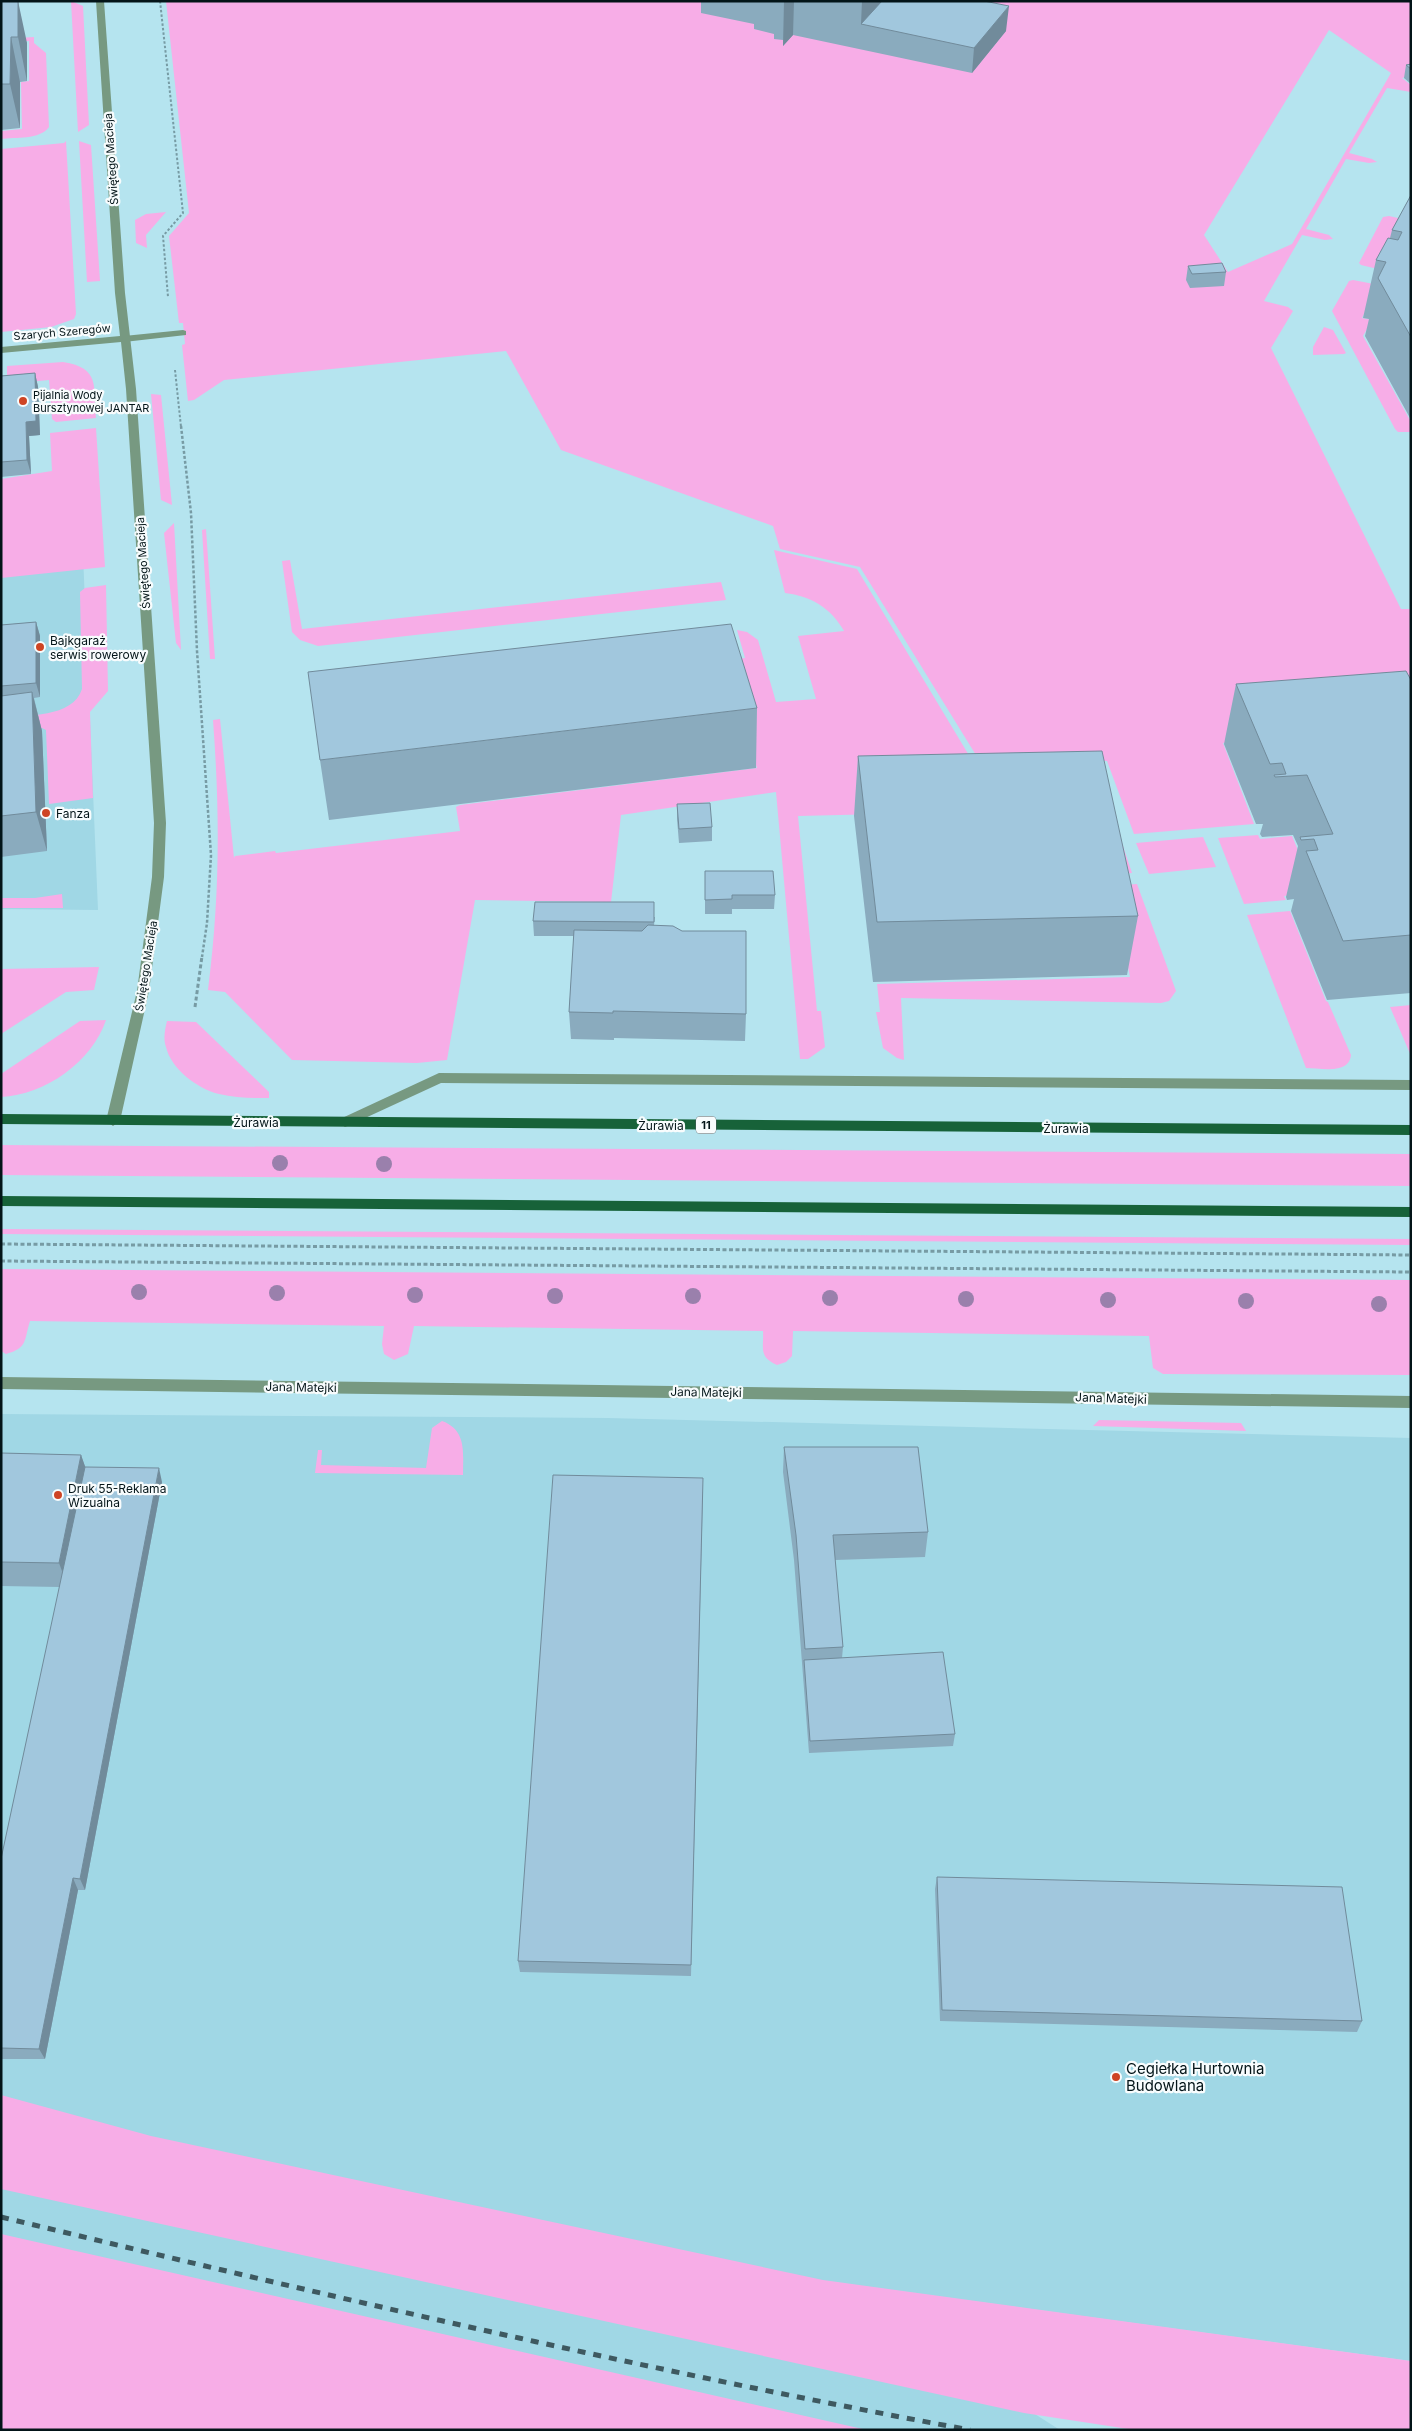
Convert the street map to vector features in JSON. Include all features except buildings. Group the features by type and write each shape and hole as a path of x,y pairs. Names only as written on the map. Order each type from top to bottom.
{"main road":[{"name":"Żurawia","path":"1,1119 1411,1130"},
{"path":"1,1202 1411,1212"}],"street":[{"name":"Świętego Macieja","path":"100,1 124,339 131,389 160,824 158,878 143,991 113,1121"},
{"name":"Szarych Szeregów","path":"1,350 183,333"},
{"path":"345,1122 439,1078 1411,1085"},
{"name":"Jana Matejki","path":"1,1383 1411,1402"}],"path":[{"path":"160,1 183,213 163,236 168,303"},
{"path":"175,367 191,513 197,651 211,855 207,923 195,1007"},
{"path":"1,1244 1411,1255"},
{"path":"1,1261 1411,1272"}],"shaded area":[{"path":"71,1 83,6 89,125 78,132"},
{"path":"166,1 1411,1 1411,76 1402,78 1411,85 1411,92 1387,88 1349,153 1377,162 1369,163 1346,159 1306,229 1329,235 1333,239 1325,240 1302,235 1264,301 1288,307 1293,311 1271,348 1401,609 1411,609 1411,794 1392,729 1223,743 1254,824 1134,834 1107,761 1094,760 1132,873 1108,875 1094,809 798,816 817,1011 821,1011 825,1047 808,1059 800,1059 776,792 621,815 611,902 475,900 447,1060 417,1063 292,1060 225,992 208,990 215,921 218,855 213,720 220,719 234,858 235,856 275,851 276,853 460,831 456,807 460,805 757,768 731,683 505,686 745,658 737,630 747,632 758,640 776,702 816,699 798,636 844,631 833,616 819,604 803,597 785,593 774,550 857,569 973,762 979,760 860,567 780,549 773,526 561,450 506,351 224,380 194,400 188,401 182,345 185,344 183,323 179,323 169,236 189,213","holes":["1329,30 1391,73 1292,244 1228,272 1204,235"]},
{"path":"34,37 34,43 46,53 49,127 34,136 1,139 1,131 22,129 21,82 29,81 29,41 1,43 1,39"},
{"path":"66,141 76,314 74,319 51,327 1,332 1,149 64,143"},
{"path":"79,141 91,145 100,281 87,282"},
{"path":"166,212 146,235 147,248 136,243 135,220 146,214"},
{"path":"1389,216 1411,221 1386,271 1361,265 1359,263 1383,217"},
{"path":"1353,280 1379,285 1362,318 1372,320 1363,336 1411,422 1411,432 1398,432 1395,429 1332,311 1349,281"},
{"path":"1324,327 1333,330 1346,353 1313,355 1313,347"},
{"path":"63,362 84,369 93,380 96,418 56,422 52,419 49,380 7,384 7,366"},
{"path":"151,394 161,395 172,505 161,500"},
{"path":"96,428 105,567 1,578 1,479 52,471 50,433"},
{"path":"174,523 181,650 176,643 164,533"},
{"path":"206,529 215,659 210,659 202,530"},
{"path":"83,555 98,910 1,909 1,565"},
{"path":"290,560 302,629 721,582 726,600 318,646 300,640 292,632 282,561"},
{"path":"106,585 108,691 90,712 93,798 49,804 46,730 42,728 1,733 1,718 48,713 69,705 77,698 82,689 80,592 85,588"},
{"path":"1258,835 1260,839 1292,836 1316,893 1284,896 1286,900 1244,904 1218,838"},
{"path":"1203,837 1216,867 1149,874 1136,843"},
{"path":"1137,884 1176,991 1169,1001 1161,1003 901,998 904,1060 897,1058 883,1048 876,1012 880,1012 877,984 1130,977 1112,886"},
{"path":"62,894 63,908 1,908 1,898 35,898"},
{"path":"1290,911 1326,1001 1351,1055 1349,1061 1340,1068 1306,1068 1247,915"},
{"path":"99,967 94,990 66,992 1,1034 1,969"},
{"path":"1411,1005 1411,1056 1390,1007"},
{"path":"106,1020 90,1049 65,1074 34,1090 18,1095 1,1097 1,1074 80,1021"},
{"path":"167,1021 196,1022 269,1092 269,1098 237,1097 219,1094 194,1083 179,1070 169,1055 164,1037"},
{"path":"1,1145 1411,1154 1411,1186 1,1175"},
{"path":"1,1229 1411,1239 1411,1245 1,1234"},
{"path":"1,1269 1411,1280 1411,1375 1163,1374 1153,1368 1149,1336 793,1331 792,1356 786,1362 777,1365 764,1355 763,1331 414,1326 408,1354 394,1360 384,1354 382,1344 384,1326 30,1321 22,1346 6,1354 1,1351"},
{"path":"1,1414 608,1418 1411,1438 1411,2361 825,2281 1060,2430 1,2430"},
{"path":"1099,1420 1241,1423 1246,1431 1093,1426"},
{"path":"442,1421 456,1430 460,1436 463,1451 463,1475 315,1473 318,1450 322,1450 321,1465 426,1468 432,1428"},
{"path":"1,2095 151,2136 823,2280 1411,2361 1411,2430 1135,2430 1024,2413 1,2189"},
{"path":"1,2234 867,2430 1,2430"}],"railway":[{"path":"1,2217 242,2275 605,2357 970,2430"}],"place":[{"name":"Pijalnia Wody Bursztynowej JANTAR","path":"23,401"},
{"name":"Bajkgaraż serwis rowerowy","path":"40,647"},
{"name":"Fanza","path":"46,813"},
{"name":"Druk 55-Reklama Wizualna","path":"58,1495"},
{"name":"Cegiełka Hurtownia Budowlana","path":"1116,2077"}]}
